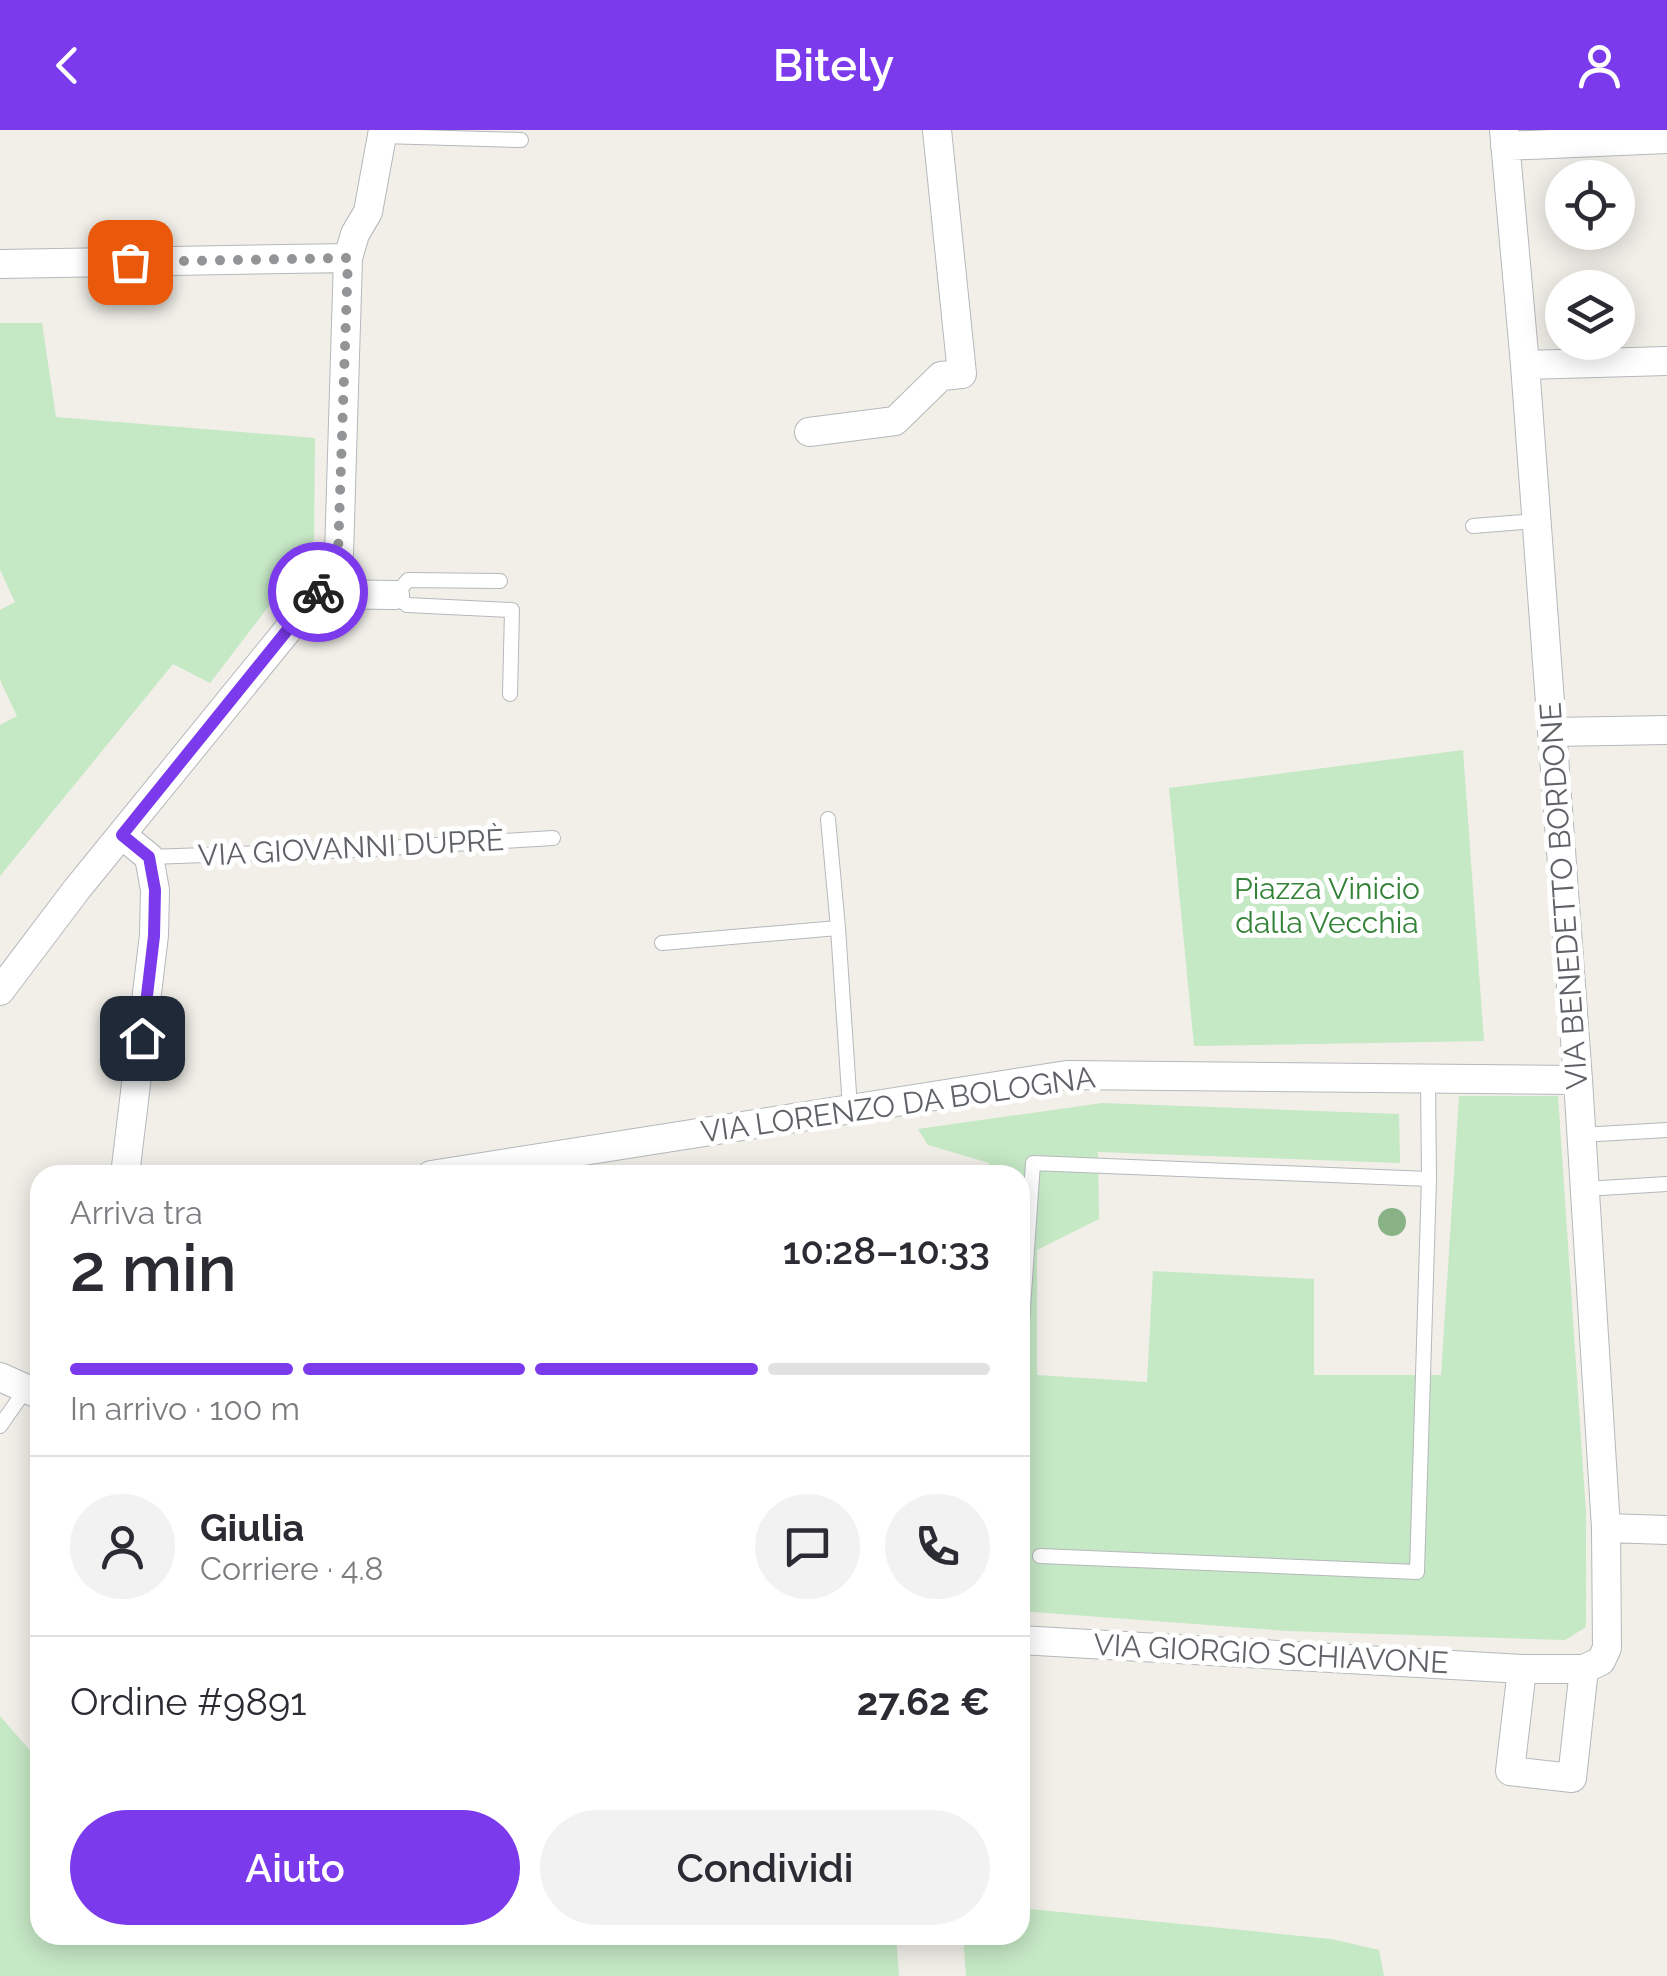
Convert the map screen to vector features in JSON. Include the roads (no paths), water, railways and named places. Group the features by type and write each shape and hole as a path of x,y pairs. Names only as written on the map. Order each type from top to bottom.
{"street":[{"path":"808,432 896,421 941,376 962,374 937,130"},
{"path":"0,991 77,889 317,594 338,554 348,258 355,234 368,212 383,133"},
{"path":"1504,138 1667,139"},
{"name":"VIA BENEDETTO BORDONE","path":"1504,138 1578,1080 1606,1528 1608,1648 1592,1665"},
{"path":"0,264 348,258"},
{"path":"1524,365 1667,361"},
{"path":"317,594 395,595"},
{"path":"1552,732 1667,730"},
{"path":"122,835 149,857 155,890 154,936 126,1165"},
{"name":"VIA LORENZO DA BOLOGNA","path":"496,1165 1068,1075 1578,1080"},
{"path":"0,1377 30,1391"},
{"path":"1606,1528 1667,1530"},
{"name":"VIA GIORGIO SCHIAVONE","path":"1030,1641 1522,1670 1592,1665"},
{"path":"1522,1670 1510,1771 1572,1778 1592,1665"}],"lane":[{"path":"383,133 521,140"},
{"path":"1474,526 1536,521"},
{"path":"500,581 408,580 395,595 407,605 512,610 510,694"},
{"path":"828,819 850,1108"},
{"name":"VIA GIOVANNI DUPRÈ","path":"149,857 553,838"},
{"path":"662,942 838,928"},
{"path":"1040,1556 1417,1572 1428,1079"},
{"path":"1581,1135 1667,1130"},
{"path":"1030,1206 1033,1163 1428,1179"},
{"path":"1584,1189 1667,1184"},
{"path":"0,1426 30,1395"}],"park label":[{"name":"Piazza Vinicio dalla Vecchia","path":"1327,906"}]}
